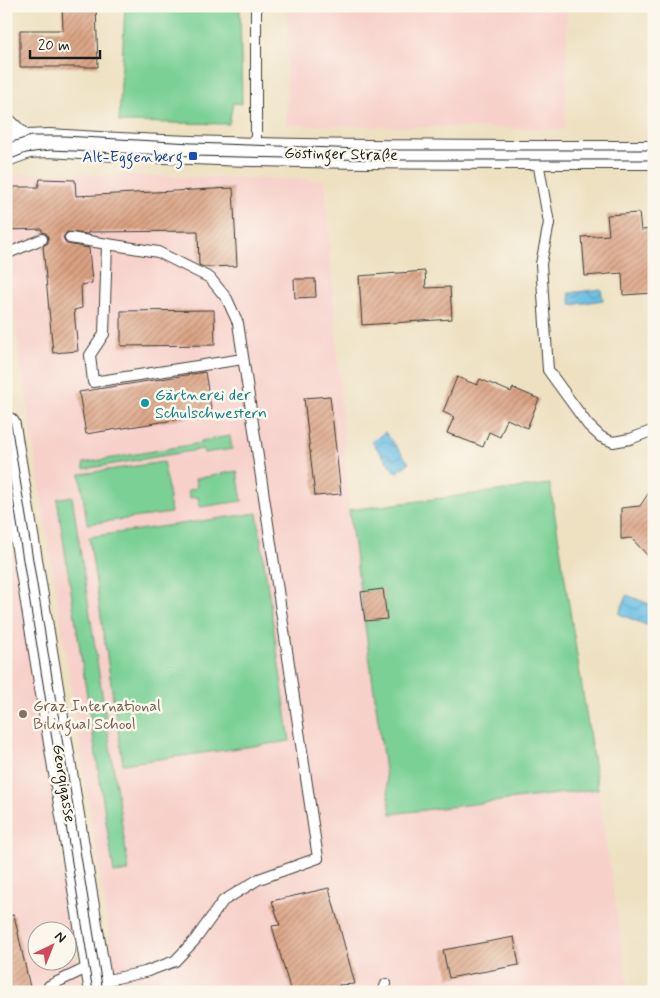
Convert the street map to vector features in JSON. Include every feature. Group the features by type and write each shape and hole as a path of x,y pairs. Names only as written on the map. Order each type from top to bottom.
{"main road":[{"name":"Göstinger Straße","path":"17,148 49,143 256,152 390,155 654,155"},
{"name":"Georgigasse","path":"6,426 97,980"}],"street":[{"path":"6,123 17,148"}],"lane":[{"path":"256,6 256,152"},
{"path":"536,155 548,224 541,264 548,370 588,425 601,437 613,442 630,439 654,430"},
{"path":"49,992 49,986 145,972 175,961 195,940 223,901 259,879 318,858 238,322 227,299 210,278 158,252 70,238"},
{"path":"6,254 42,240"},
{"path":"107,244 104,334 90,355 93,382 243,359"}],"shaded area":[{"path":"288,6 567,6 565,129 286,125"},
{"path":"23,173 325,180 349,510 391,813 598,789 629,992 118,992 6,268 6,182"},
{"name":"Graz International Bilingual School","path":"6,497 71,920 28,920 28,970 78,970 78,966 82,992 6,992"}],"green space":[{"path":"125,6 240,6 242,104 233,103 229,124 119,122"},
{"path":"230,436 232,449 204,453 203,449 84,469 83,463 201,443 201,441"},
{"path":"164,462 171,513 87,524 80,474"},
{"path":"237,471 242,501 200,507 198,497 189,498 188,490 197,488 195,479"},
{"path":"550,484 598,789 391,814 349,510"},
{"path":"72,496 129,871 114,873 57,499"},
{"path":"257,513 290,741 123,764 89,537"}],"water":[{"path":"601,289 603,300 571,305 569,293"},
{"path":"385,432 409,463 396,473 372,442"},
{"path":"627,595 654,606 654,628 619,614"}],"building":[{"path":"62,6 96,6 98,67 20,67 20,30 63,30"},
{"path":"40,179 75,180 76,196 233,188 237,266 204,267 199,265 198,231 88,232 88,234 67,232 63,237 66,244 89,248 92,283 81,285 82,308 74,310 78,351 53,353 43,246 48,243 48,237 46,233 42,232 42,229 6,230 6,187 38,187"},
{"path":"639,213 641,230 654,229 654,293 623,295 622,273 585,276 582,237 609,235 607,215"},
{"path":"425,271 426,288 450,287 452,319 362,325 359,276"},
{"path":"294,279 315,279 316,297 295,298"},
{"path":"214,310 215,345 121,346 121,311"},
{"name":"Gärtnerei der Schulschwestern","path":"205,372 212,414 86,434 79,392"},
{"path":"457,377 477,385 480,379 511,392 513,388 539,399 527,428 507,419 500,437 489,432 483,447 447,433 454,417 443,412"},
{"path":"330,396 341,494 315,496 304,398"},
{"path":"654,485 654,562 631,538 621,539 621,508 640,506"},
{"path":"383,589 387,619 365,621 361,592"},
{"path":"329,888 355,984 339,985 341,992 291,992 272,926 280,925 272,901"},
{"path":"14,915 31,992 6,992 6,916"},
{"path":"514,937 519,965 449,978 443,950"}],"tram line":[{"path":"6,144 31,136 63,136 391,150 654,150"},
{"path":"6,161 26,153 50,150 193,156 383,160 654,160"},
{"path":"6,393 103,992"},
{"path":"6,455 93,992"}],"place":[{"name":"Alt-Eggenberg","path":"193,156"},
{"name":"Gärtnerei der Schulschwestern","path":"145,403"},
{"name":"Graz International Bilingual School","path":"23,714"}]}
